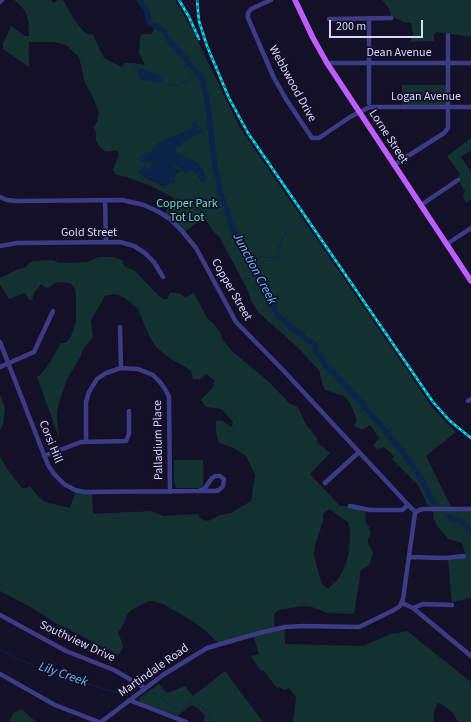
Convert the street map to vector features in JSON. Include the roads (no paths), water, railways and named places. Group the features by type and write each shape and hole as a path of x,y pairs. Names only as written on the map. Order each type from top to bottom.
{"main road":[{"name":"Lorne Street","path":"296,0 326,63 471,281"}],"street":[{"name":"Webbwood Drive","path":"271,0 251,9 248,13 248,18 274,78 310,136 314,139 319,138 359,112"},
{"path":"369,18 369,103"},
{"path":"329,19 391,18"},
{"path":"394,165 447,130 449,126 448,35"},
{"name":"Dean Avenue","path":"326,63 471,63"},
{"name":"Logan Avenue","path":"359,112 372,107 471,107"},
{"path":"421,205 458,180"},
{"name":"Copper Street","path":"0,197 16,202 105,200 130,201 144,205 159,212 176,225 196,248 236,322 284,370 416,512"},
{"path":"105,200 106,241"},
{"path":"447,244 471,228"},
{"name":"Gold Street","path":"0,246 17,243 106,241 124,243 141,250 152,259 163,276"},
{"path":"0,367 34,352 53,311"},
{"path":"120,327 121,368"},
{"name":"Corsi Hill","path":"0,342 44,456 57,478 67,486 78,491 85,492 200,491 219,490 224,486 224,479 220,476 215,476 206,488 200,491"},
{"name":"Palladium Place","path":"86,442 86,402 94,382 100,376 109,371 121,368 138,369 153,375 166,389 169,397 170,492"},
{"path":"44,456 72,445 86,442 126,441 129,434 129,411"},
{"path":"325,483 359,452"},
{"path":"350,506 370,510 402,510 408,504"},
{"path":"471,509 424,509 416,512 414,515 402,603 413,608 471,656"},
{"path":"409,557 445,558 464,556"},
{"name":"Martindale Road","path":"100,722 178,664 212,646 285,627 358,627 394,610 402,603"},
{"path":"413,608 423,604 452,605"},
{"name":"Southview Drive","path":"0,615 66,651 117,672 145,688"},
{"path":"0,674 55,705 100,722"},
{"path":"129,700 186,722"}],"water":[{"path":"139,69 145,69 163,78 163,82 142,80 138,75"},
{"path":"194,121 199,125 202,132 182,142 181,145 175,149 178,154 197,163 202,169 205,181 202,182 198,175 189,169 188,174 186,174 182,169 174,164 173,166 175,169 181,171 176,173 174,176 173,179 176,182 174,184 169,183 165,186 141,175 139,171 144,167 148,171 155,160 144,163 141,161 141,155 154,150 157,144 166,139 192,129 191,126"}],"waterway":[{"name":"Junction Creek","path":"139,0 146,9 150,24 157,26 165,33 169,40 202,78 207,99 215,168 220,192 237,241 246,253 279,317 291,328 303,335 304,339 315,345 317,353 321,356 325,365 360,401 402,451 422,480 436,505"},
{"path":"132,67 139,75"},
{"path":"156,82 179,86 184,81 187,81 196,71"},
{"path":"260,258 277,258 285,233 300,223"},
{"name":"Junction Creek","path":"449,517 463,523 471,532"},
{"name":"Lily Creek","path":"0,649 18,659 57,675 114,692 129,693"},
{"name":"Lily Creek","path":"144,696 150,693 156,694 179,710 182,710 189,703 196,703 200,705 215,722"}],"railway":[{"path":"179,0 199,39"},
{"path":"197,0 199,21 207,46 229,98 248,133 433,402 450,421 471,438"}],"park label":[{"name":"Copper Park Tot Lot","path":"187,211"}]}
